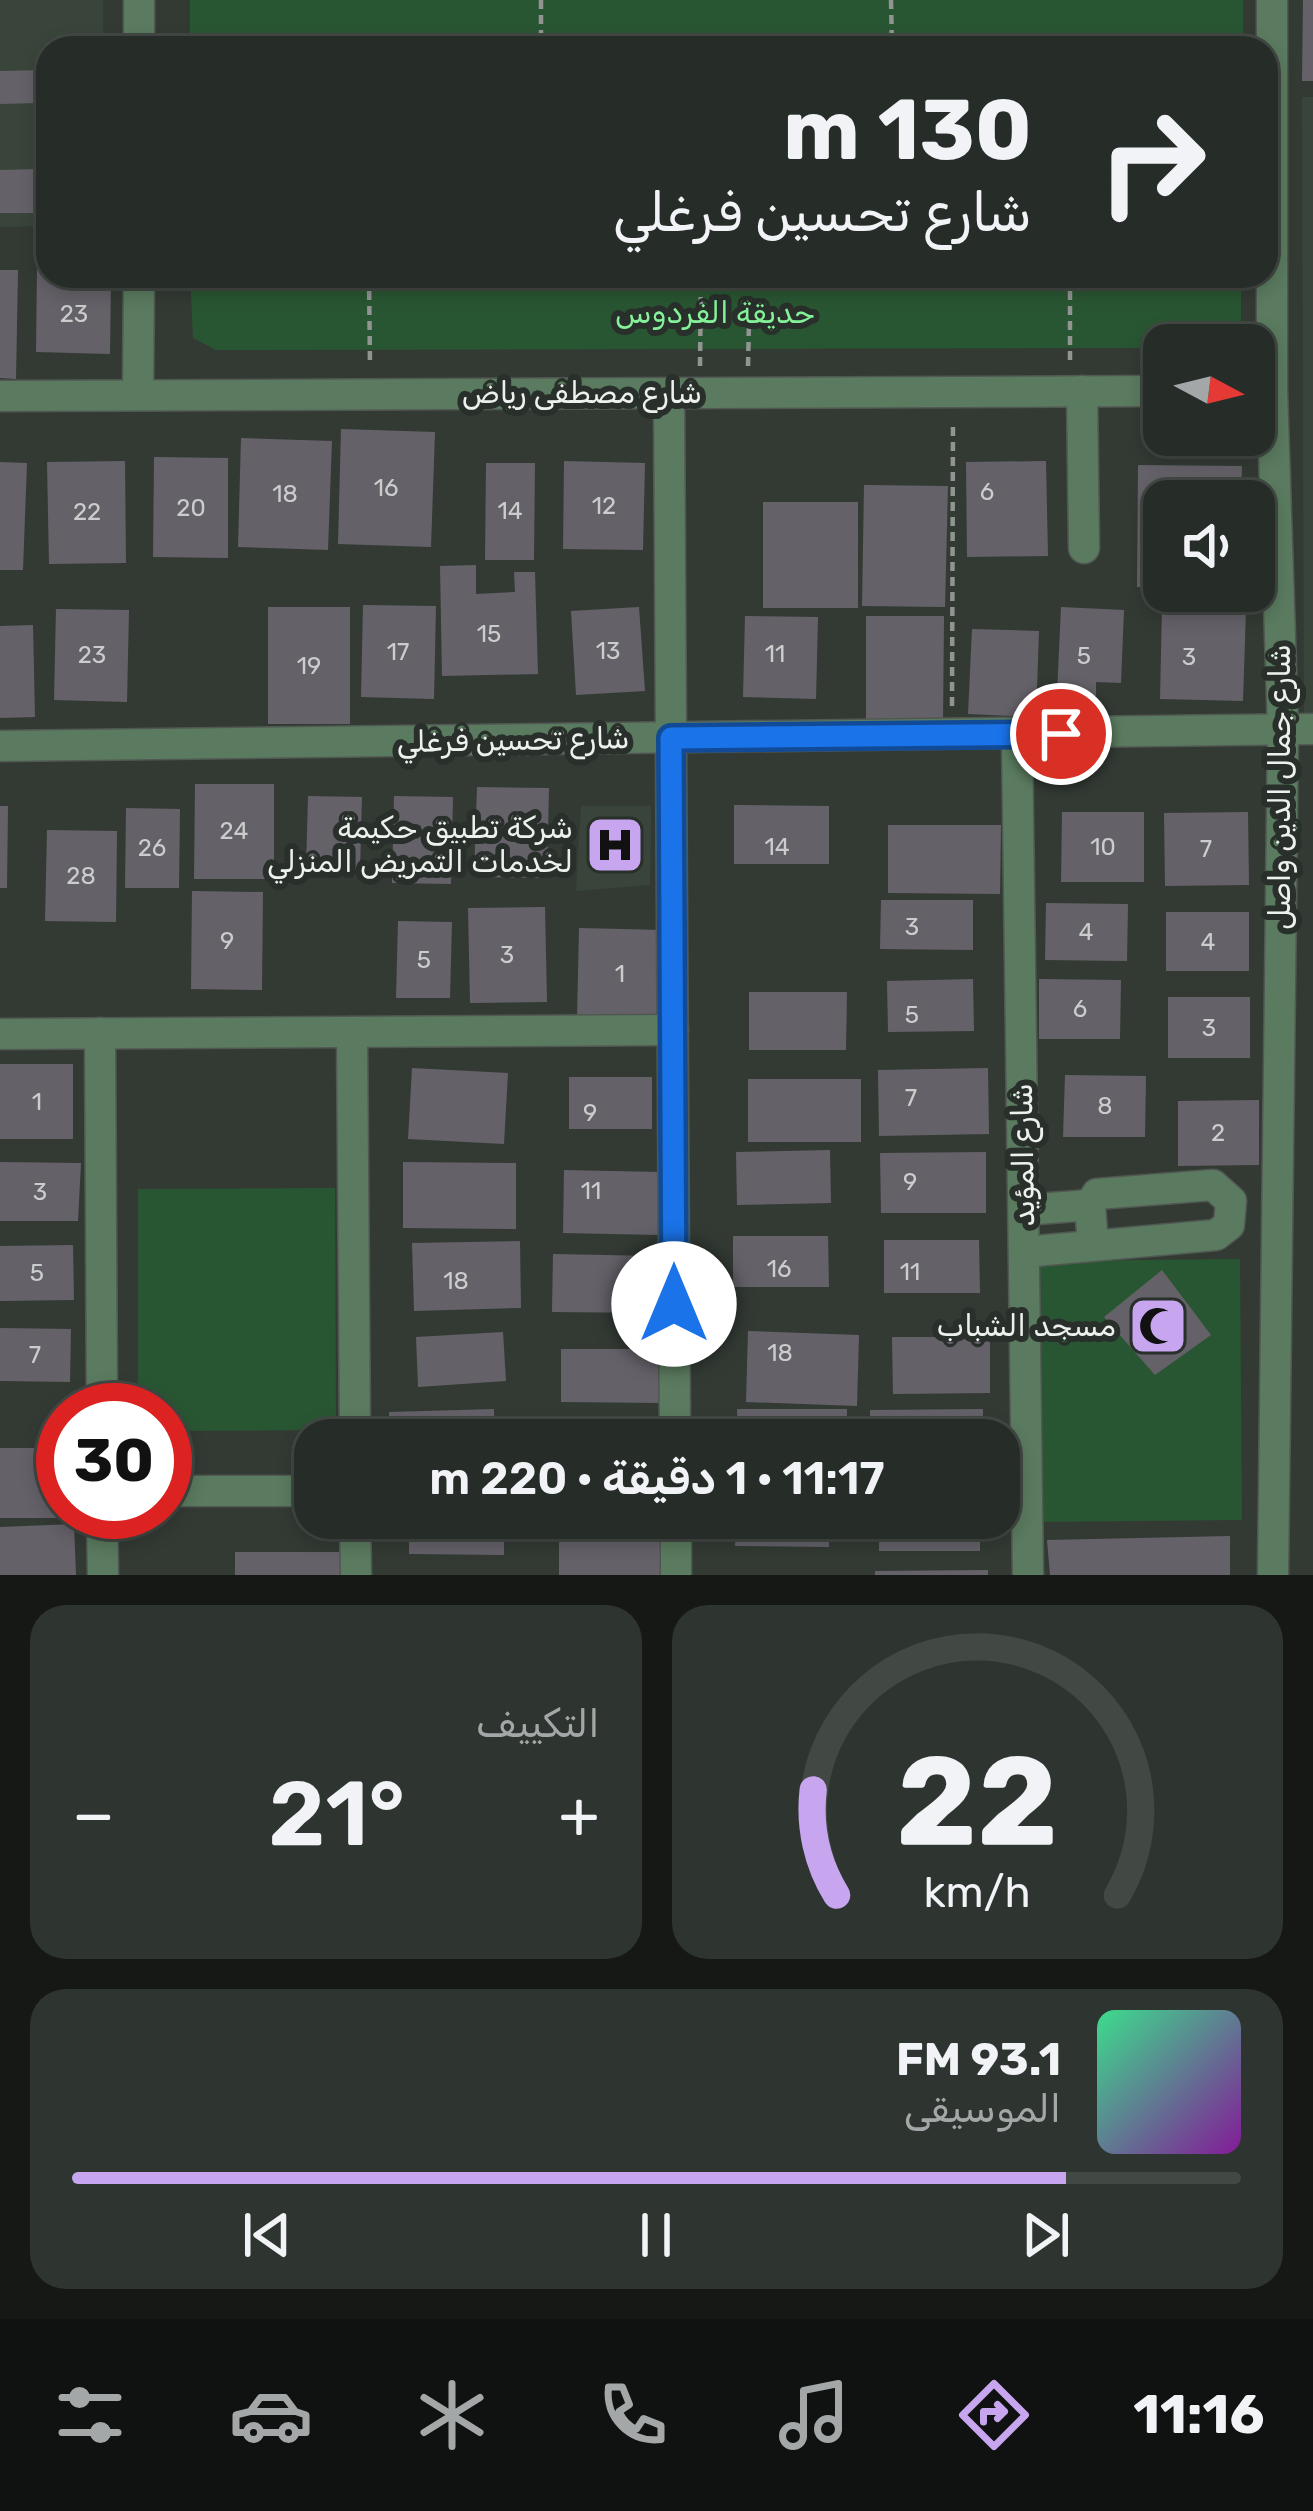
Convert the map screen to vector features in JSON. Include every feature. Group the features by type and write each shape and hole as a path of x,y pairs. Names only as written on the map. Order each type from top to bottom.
{"street":[{"path":"139,36 140,0"},
{"name":"شارع جمال الدين واصل","path":"1271,36 1272,0"},
{"path":"138,394 139,288"},
{"name":"شارع جمال الدين واصل","path":"1265,288 1265,324"},
{"path":"1076,391 1084,548"},
{"name":"شارع مصطفى رياض","path":"0,396 1143,391"},
{"path":"675,1419 671,738 685,393"},
{"name":"شارع جمال الدين واصل","path":"1270,456 1298,729 1273,1575"},
{"name":"شارع تحسين فرغلي","path":"0,746 1298,729"},
{"name":"شارع المؤيد","path":"1017,734 1028,1575"},
{"path":"0,1034 673,1030"},
{"path":"352,1032 355,1419"},
{"path":"100,1033 102,1383"},
{"path":"1024,1252 1093,1246 1216,1235 1229,1225 1233,1209 1221,1187 1100,1193 1090,1205 1093,1246"},
{"path":"1024,1210 1090,1205"},
{"path":"192,1491 294,1491"},
{"path":"102,1539 103,1575"},
{"path":"355,1539 356,1575"},
{"path":"676,1539 676,1575"}],"path":[{"path":"541,0 541,36"},
{"path":"891,0 892,36"},
{"path":"369,288 370,394"},
{"path":"685,393 699,288"},
{"path":"747,393 750,288"},
{"path":"1071,288 1076,391"},
{"path":"951,735 954,392"}],"shaded area":[{"path":"0,0 103,0 103,36 36,36 36,226 0,227"},
{"path":"1302,97 1313,97 1313,718 1304,718"},
{"name":"شركة تطبيق حكيمة لخدمات التمريض المنزلي","path":"581,806 651,806 650,885 576,891"}],"green space":[{"path":"190,0 1243,0 1243,36 190,36"},
{"name":"حديقة الفردوس","path":"191,288 1241,288 1241,324 1143,324 1143,348 216,350 193,338"},
{"path":"335,1188 336,1419 294,1419 294,1430 192,1431 192,1383 138,1383 138,1189"},
{"path":"1240,1259 1242,1520 1039,1522 1037,1261"}],"building":[{"path":"1303,0 1313,0 1313,81 1302,81"},
{"path":"36,70 36,103 0,104 0,71"},
{"path":"36,169 36,213 0,213 0,170"},
{"path":"0,270 18,270 16,379 0,378"},
{"path":"37,288 111,288 110,354 36,352"},
{"path":"341,429 435,432 431,547 338,544"},
{"path":"241,438 332,441 328,550 238,547"},
{"path":"154,457 228,458 228,558 153,557"},
{"path":"125,461 126,563 49,564 47,462"},
{"path":"564,461 645,463 643,550 563,549"},
{"path":"1046,461 1048,556 967,557 966,462"},
{"path":"0,462 27,463 23,570 0,570"},
{"path":"486,463 535,463 534,560 485,560"},
{"path":"1138,465 1242,466 1242,480 1143,480 1143,587 1137,587"},
{"path":"864,485 948,486 945,607 862,606"},
{"path":"763,502 858,502 858,608 763,608"},
{"path":"476,565 476,594 515,592 514,572 535,572 538,674 442,676 440,566"},
{"path":"363,605 436,606 434,699 361,697"},
{"path":"268,607 350,607 350,724 268,724"},
{"path":"639,607 645,691 576,695 571,611"},
{"path":"1061,607 1124,610 1121,683 1096,682 1096,696 1057,694"},
{"path":"56,609 129,610 127,702 54,700"},
{"path":"1162,612 1246,612 1243,701 1160,699"},
{"path":"745,616 818,617 816,699 743,697"},
{"path":"866,616 944,616 943,723 866,722"},
{"path":"33,625 35,717 0,718 0,626"},
{"path":"972,629 1039,631 1036,717 968,714"},
{"path":"195,784 274,784 274,879 194,879"},
{"path":"477,787 549,788 547,878 474,877"},
{"path":"308,796 362,797 360,870 306,869"},
{"path":"394,796 453,797 451,884 392,883"},
{"path":"734,805 829,806 829,864 734,864"},
{"path":"0,806 8,806 7,888 0,888"},
{"path":"126,808 180,809 179,888 125,888"},
{"path":"1062,812 1144,812 1144,882 1061,882"},
{"path":"1248,812 1249,885 1165,886 1164,813"},
{"path":"888,825 1001,825 1000,894 888,893"},
{"path":"47,830 117,831 116,922 45,921"},
{"path":"192,891 263,892 262,990 191,989"},
{"path":"881,900 973,900 973,950 880,949"},
{"path":"1046,903 1128,904 1127,961 1045,960"},
{"path":"545,907 547,1002 470,1003 468,908"},
{"path":"1166,912 1249,912 1249,971 1166,971"},
{"path":"398,921 452,922 450,998 396,998"},
{"path":"579,928 664,930 661,1020 577,1018"},
{"path":"973,979 974,1031 888,1032 887,981"},
{"path":"1039,979 1121,980 1120,1039 1039,1039"},
{"path":"749,992 847,992 846,1050 749,1050"},
{"path":"1168,997 1250,997 1250,1058 1168,1058"},
{"path":"0,1064 73,1064 73,1139 0,1139"},
{"path":"412,1068 508,1073 504,1144 408,1139"},
{"path":"988,1068 989,1134 879,1136 878,1070"},
{"path":"1065,1075 1146,1076 1145,1137 1063,1137"},
{"path":"569,1077 652,1077 652,1129 569,1129"},
{"path":"748,1079 861,1079 861,1142 748,1142"},
{"path":"1259,1100 1259,1165 1178,1166 1178,1101"},
{"path":"830,1150 831,1203 737,1205 736,1152"},
{"path":"986,1152 986,1213 881,1213 880,1153"},
{"path":"0,1162 81,1163 78,1221 0,1221"},
{"path":"403,1162 516,1163 516,1229 403,1228"},
{"path":"564,1170 660,1172 659,1235 563,1233"},
{"path":"733,1236 828,1236 829,1287 733,1287"},
{"path":"884,1240 979,1240 980,1293 884,1293"},
{"path":"520,1241 521,1308 414,1311 412,1243"},
{"path":"73,1245 74,1300 0,1301 0,1246"},
{"path":"553,1254 656,1256 654,1313 552,1312"},
{"name":"مسجد الشباب","path":"1162,1270 1211,1335 1155,1375 1104,1317"},
{"path":"0,1328 71,1329 70,1382 0,1381"},
{"path":"748,1331 859,1335 857,1406 746,1402"},
{"path":"503,1332 506,1381 418,1387 416,1337"},
{"path":"892,1337 990,1337 990,1393 893,1394"},
{"path":"561,1349 662,1349 662,1403 561,1402"},
{"path":"494,1409 494,1419 389,1419 389,1412"},
{"path":"737,1409 847,1409 847,1419 737,1419"},
{"path":"983,1409 983,1419 870,1419 870,1410"},
{"path":"654,1416 654,1419 574,1419"},
{"path":"0,1448 36,1448 36,1518 0,1518"},
{"path":"36,1526 36,1539 75,1539 76,1575 0,1575 0,1527"},
{"path":"1230,1536 1230,1575 1050,1575 1047,1540"},
{"path":"409,1539 504,1539 504,1555 409,1554"},
{"path":"559,1539 661,1539 661,1575 559,1575"},
{"path":"735,1539 829,1539 829,1547 735,1546"},
{"path":"879,1539 980,1539 980,1551 879,1551"},
{"path":"235,1552 346,1552 346,1575 235,1575"},
{"path":"988,1570 988,1575 875,1575 875,1571"}],"place":[{"name":"شركة تطبيق حكيمة لخدمات التمريض المنزلي","path":"615,845"},
{"name":"مسجد الشباب","path":"1158,1326"}],"route":[{"path":"674,1304 671,738 1061,734"}]}
